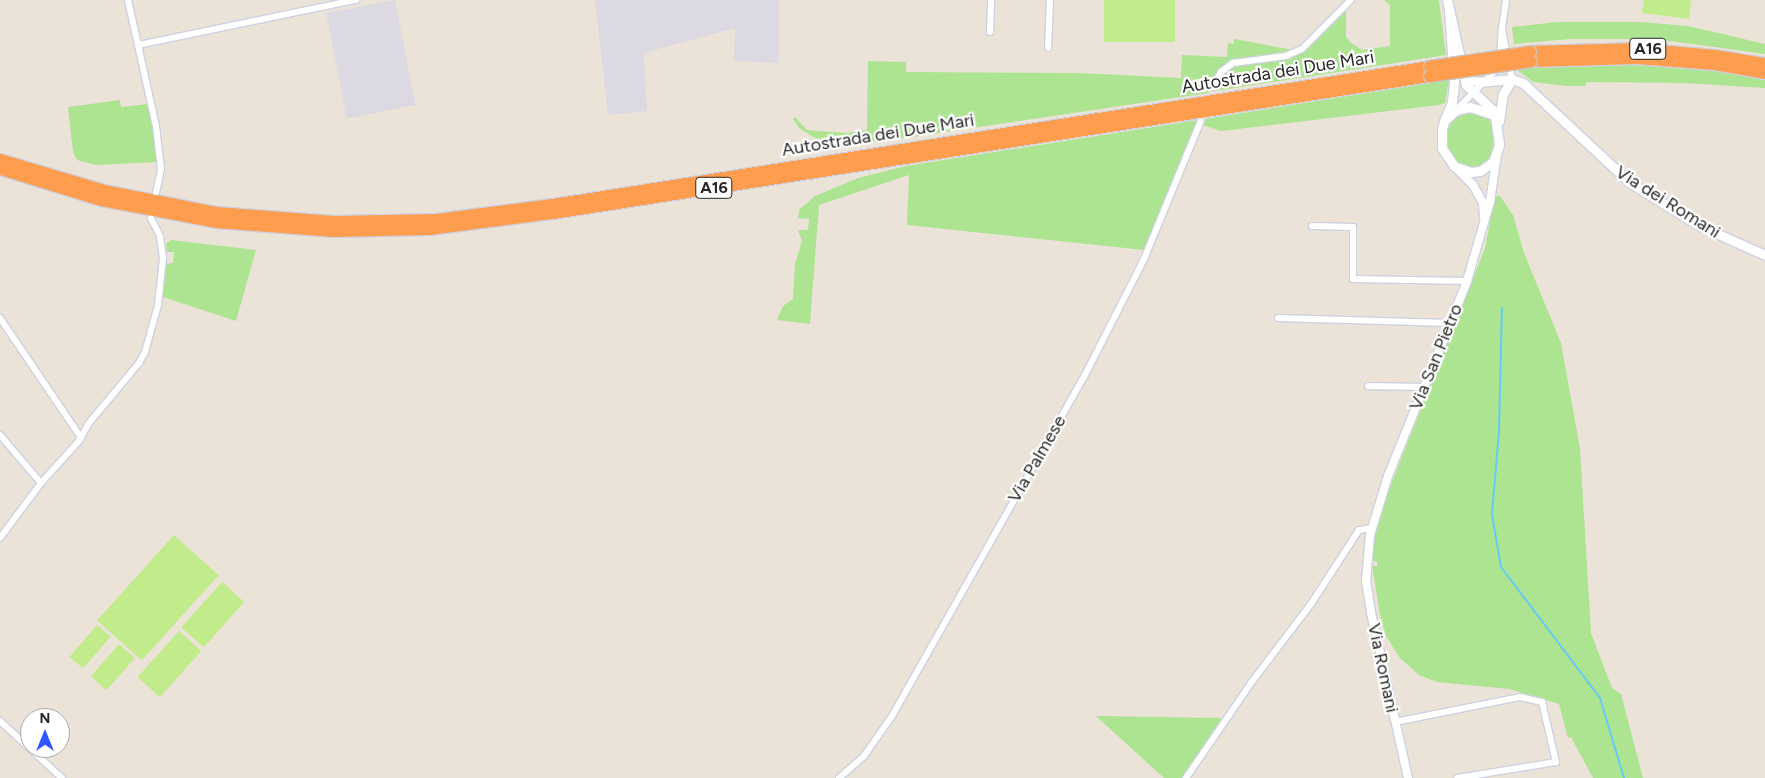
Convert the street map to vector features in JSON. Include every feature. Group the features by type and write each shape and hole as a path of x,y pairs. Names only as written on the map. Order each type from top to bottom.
{"highway":[{"name":"Autostrada dei Due Mari","path":"0,169 101,200 215,222 326,231 429,229 553,214 1429,71 1530,51 1597,48 1674,50 1765,63"},
{"name":"Autostrada dei Due Mari","path":"0,159 104,190 216,212 334,221 436,219 562,202 1429,71 1531,61 1597,58 1673,60 1765,73"}],"main road":[{"path":"1448,5 1456,30 1464,77 1473,94 1497,119"},
{"path":"1448,5 1454,82 1452,102 1444,121 1442,148 1454,166 1471,172 1480,171 1493,162 1497,154 1497,119 1503,94 1512,79"},
{"path":"1464,77 1486,82 1512,79"},
{"name":"Via dei Romani","path":"1512,79 1526,84 1629,182 1698,225 1765,255"},
{"path":"1444,121 1456,110 1478,108 1497,119"}],"street":[{"path":"128,0 158,142 161,170 156,192"},
{"path":"138,45 356,0"},
{"path":"990,32 991,0"},
{"path":"1048,48 1050,0"},
{"path":"1212,87 1221,72 1233,62 1286,56 1302,48 1351,0"},
{"path":"1456,110 1486,82 1500,64 1506,0"},
{"path":"1502,30 1512,79"},
{"name":"Via Palmese","path":"839,778 864,756 910,687 986,546 1084,377 1144,259 1201,121"},
{"name":"Via San Pietro","path":"1367,558 1371,528 1388,476 1467,281 1484,219 1497,154"},
{"path":"1454,166 1473,185 1483,203 1484,219"},
{"path":"0,536 139,363 152,329 163,258 160,236 152,218"},
{"path":"1312,226 1353,227 1353,279 1467,281"},
{"path":"0,318 80,436"},
{"path":"1278,318 1450,323"},
{"path":"1368,386 1424,387"},
{"path":"0,435 41,483"},
{"path":"1186,778 1245,691 1311,604 1359,530 1371,528"},
{"name":"Via Romani","path":"1367,558 1370,612 1408,778"},
{"path":"1395,722 1520,697 1542,702 1556,762 1496,775 1457,778"},
{"path":"0,721 62,778"}],"shaded area":[{"path":"395,0 415,105 347,118 326,13"},
{"path":"595,0 779,0 779,63 734,61 735,28 644,53 647,111 608,115"}],"green space":[{"path":"1104,0 1175,0 1175,42 1104,42"},
{"path":"1384,0 1439,0 1446,55 1215,91 1224,74 1238,64 1289,59 1299,54 1346,8 1346,37 1350,42 1362,50 1390,46 1390,5"},
{"path":"1644,0 1691,0 1689,19 1642,13"},
{"path":"1557,22 1640,22 1688,26 1765,44 1765,54 1656,39 1570,39 1514,44 1512,27"},
{"path":"1234,39 1293,50 1231,61 1211,80 1208,93 892,140 847,142 815,138 799,128 793,119 795,117 807,130 847,133 867,130 868,61 906,62 906,72 1079,73 1181,78 1182,55 1227,57 1228,43 1234,44"},
{"path":"1595,64 1689,67 1749,75 1765,79 1765,88 1684,83 1587,82 1585,86 1567,86 1533,82 1516,69"},
{"path":"1449,80 1445,103 1439,105 1221,131 1202,125 1205,119"},
{"path":"120,100 121,107 148,104 158,162 96,165 77,160 73,152 68,107"},
{"path":"1471,110 1487,115 1494,130 1492,155 1488,163 1471,170 1453,161 1446,145 1446,136 1452,120"},
{"path":"1198,120 1144,250 907,225 909,175 819,205 810,324 777,320 783,306 793,299 795,264 802,241 798,230 808,230 809,219 798,218 799,210 815,196 858,178 906,166"},
{"path":"1495,196 1500,196 1513,215 1524,253 1561,343 1580,449 1591,633 1612,688 1621,694 1643,778 1593,778 1571,737 1568,738 1559,704 1509,689 1437,682 1419,675 1400,658 1386,636 1381,620 1372,566 1377,566 1377,561 1372,561 1373,544 1381,510 1485,248"},
{"path":"171,240 256,250 236,321 163,297 166,264 173,263 174,252 167,252 166,244"},
{"path":"174,535 219,575 142,661 97,620"},
{"path":"222,582 244,602 203,647 181,627"},
{"path":"97,625 111,637 83,669 69,657"},
{"path":"179,631 201,651 160,697 138,677"},
{"path":"119,644 135,658 107,690 91,676"},
{"path":"1096,716 1222,718 1182,778 1164,778"}],"waterway":[{"path":"1502,308 1499,431 1492,515 1501,567 1600,698 1624,778"}]}
